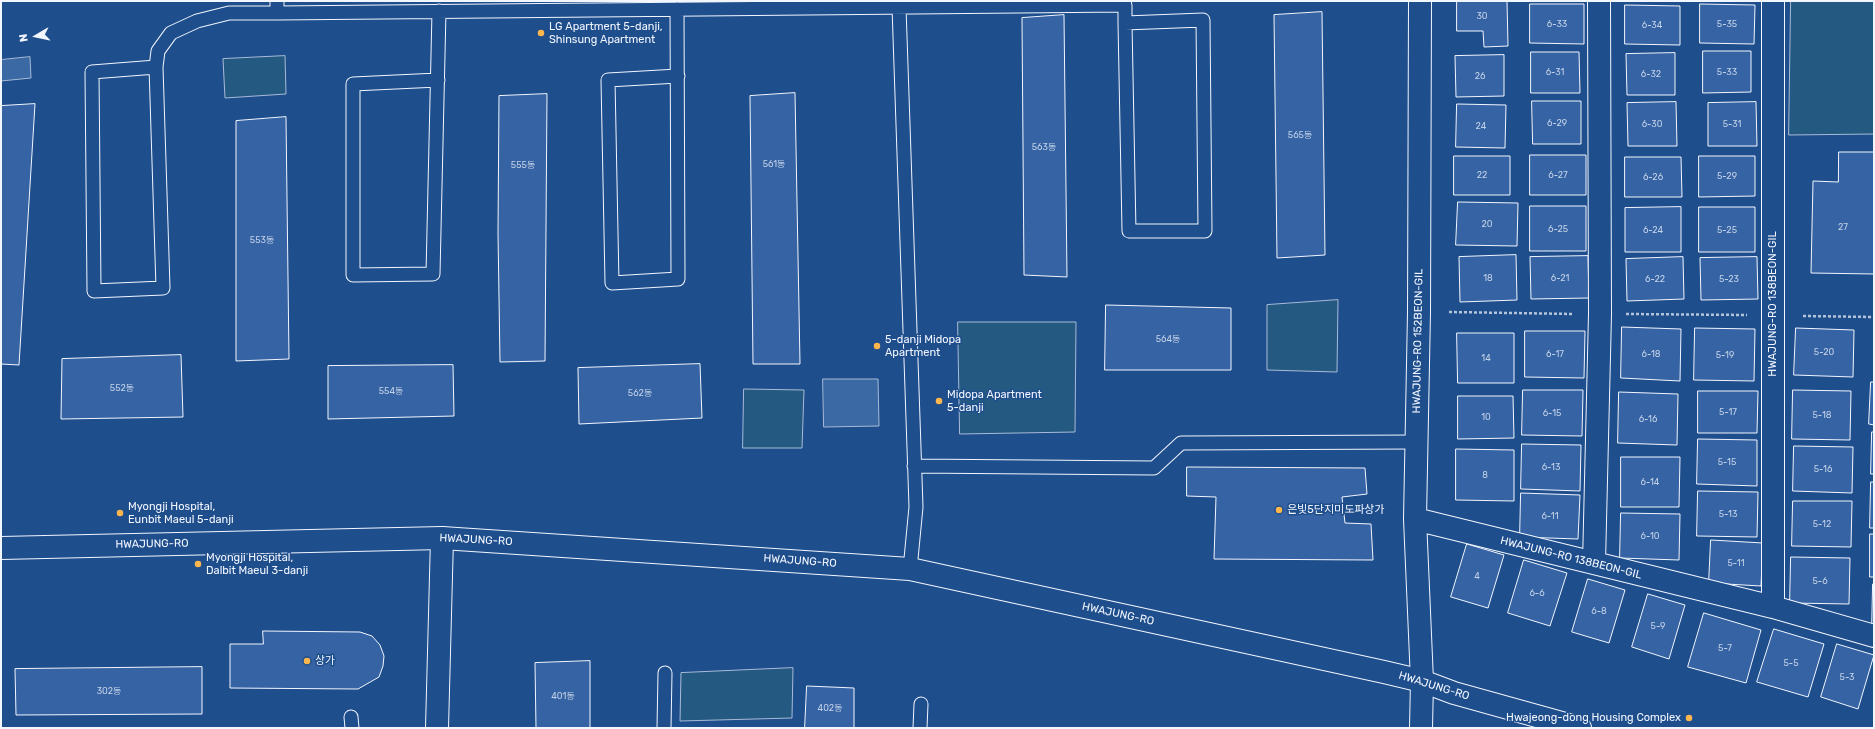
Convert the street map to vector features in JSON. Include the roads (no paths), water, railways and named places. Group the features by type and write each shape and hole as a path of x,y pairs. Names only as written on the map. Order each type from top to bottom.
{"street":[{"name":"HWAJUNG-RO 152BEON-GIL","path":"1420,1 1419,312 1415,519 1422,681 1421,728"},
{"path":"1594,563 1600,314 1599,1"},
{"name":"HWAJUNG-RO 138BEON-GIL","path":"1773,1 1773,607"},
{"name":"HWAJUNG-RO 138BEON-GIL","path":"1415,519 1773,607 1874,636"},
{"path":"437,728 442,538"},
{"name":"HWAJUNG-RO","path":"1,548 442,538 910,568 1422,681 1454,693 1580,728"}],"lane":[{"path":"156,67 92,72 94,291 163,288 156,67 158,51 171,33 197,21 229,13 277,7 439,11 609,5 677,9 1125,5 1125,23 1129,231 1205,230 1203,20 1125,23"},
{"path":"899,7 916,507 910,568"},
{"path":"677,9 678,76 678,279 612,283 608,80 678,76"},
{"path":"438,80 353,84 353,276 433,274 438,80 439,11"},
{"path":"914,466 1154,468 1181,443 1417,442"},
{"path":"664,728 665,673"},
{"path":"920,728 921,704"}],"place":[{"name":"LG Apartment 5-danji, Shinsung Apartment","path":"541,33"},
{"name":"5-danji Midopa Apartment","path":"877,346"},
{"name":"Midopa Apartment 5-danji","path":"939,401"},
{"name":"은빛5단지미도파상가","path":"1279,510"},
{"name":"Myongji Hospital, Eunbit Maeul 5-danji","path":"120,513"},
{"name":"Myongji Hospital, Dalbit Maeul 3-danji","path":"198,564"},
{"name":"상가","path":"307,661"},
{"name":"Hwajeong-dong Housing Complex","path":"1689,718"}]}
